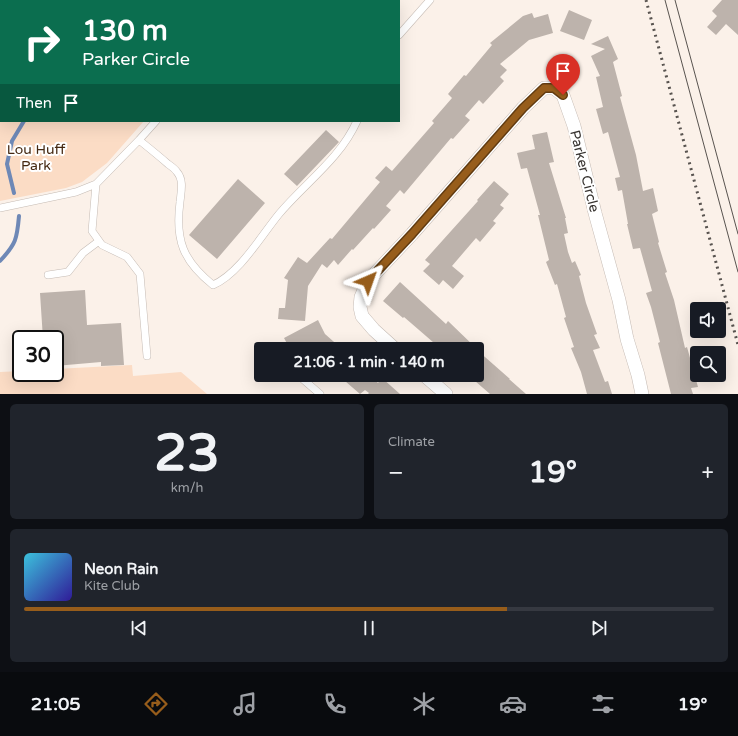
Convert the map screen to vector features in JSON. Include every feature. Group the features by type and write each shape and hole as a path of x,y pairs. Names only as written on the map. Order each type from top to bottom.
{"street":[{"name":"Parker Circle","path":"387,342 362,316 360,307 361,297 368,281 412,234 523,108 544,88 554,88 563,95 574,126 642,394"},
{"path":"432,382 446,394"}],"lane":[{"path":"400,34 430,0"},
{"path":"0,208 76,192 96,184 155,122"},
{"path":"139,140 178,172 182,186 178,218 181,246 188,258 203,277 213,285 223,280 255,247 280,214 332,159 351,134 357,122"},
{"path":"96,184 92,231 102,245 127,257 140,274 147,356"},
{"path":"48,275 68,272 83,253 99,241"},
{"path":"306,382 320,394"}],"green space":[{"name":"Lou Huff Park","path":"0,122 143,122 107,163 82,182 66,188 0,201"},
{"path":"132,365 133,376 181,372 207,394 0,394 0,372 12,371 12,382 64,382 64,369"}],"building":[{"path":"722,0 738,0 738,35 726,24 716,35 707,27 717,16 712,11"},
{"path":"569,10 592,20 584,40 560,31"},
{"path":"532,13 534,18 548,14 553,33 529,40 500,64 507,70 500,77 504,81 483,104 479,100 465,116 470,120 453,139 451,138 404,194 400,190 386,206 391,210 338,265 334,260 327,268 322,264 308,286 305,321 278,319 279,308 285,308 288,280 284,278 298,257 307,263 330,238 332,239 380,182 375,178 386,166 392,171 434,123 432,121 452,98 448,94 464,75 466,76 492,45 490,43 523,16"},
{"path":"608,36 618,59 613,62 622,96 620,97 636,155 643,191 653,188 658,211 652,214 658,243 667,272 665,273 674,300 685,348 687,347 690,358 690,382 697,382 698,387 691,388 693,394 671,394 658,343 660,342 646,293 652,291 640,248 633,249 627,224 622,190 618,191 615,178 620,177 608,132 603,134 596,109 603,107 596,77 600,76 591,56 605,49 591,44"},
{"path":"326,130 339,142 297,186 284,174"},
{"path":"547,132 554,162 549,163 566,218 568,233 564,234 568,252 572,263 575,261 581,275 579,276 586,303 597,334 594,335 600,348 593,350 605,382 608,381 612,394 587,394 581,372 571,348 574,347 564,318 566,317 557,284 555,285 546,262 549,260 538,215 540,215 527,168 521,169 517,153 535,149 532,135"},
{"path":"238,179 265,203 217,259 189,235"},
{"path":"494,181 509,194 500,205 504,208 493,221 496,223 480,242 476,238 452,266 464,276 453,289 443,280 439,285 423,271 430,264 425,260"},
{"path":"400,282 446,324 448,321 470,342 433,342 383,301"},
{"path":"85,290 87,325 121,323 124,365 101,366 101,362 64,365 64,330 42,330 40,293"},
{"path":"318,320 325,334 334,342 286,342 284,338"},
{"path":"484,356 526,394 490,394 476,382 484,382"},
{"path":"346,382 386,382 400,394 368,394 369,393 365,390 360,394"}],"waterway":[{"path":"14,193 7,164 12,141 23,122"},
{"path":"0,261 15,241 19,216"}],"tram line":[{"path":"665,0 738,272"},
{"path":"675,0 738,234"}],"railway":[{"path":"646,0 738,345"}],"route":[{"path":"368,281 412,234 523,108 544,88 554,88 563,95"}]}
